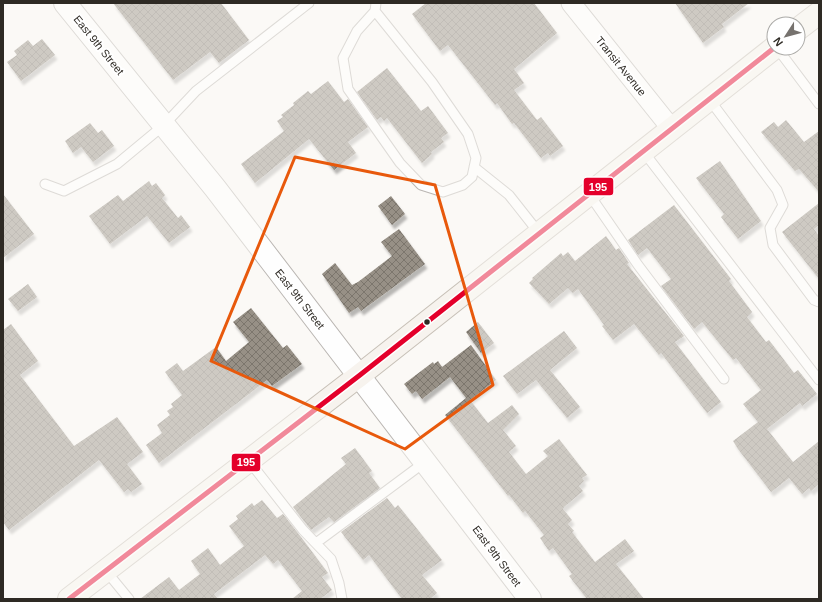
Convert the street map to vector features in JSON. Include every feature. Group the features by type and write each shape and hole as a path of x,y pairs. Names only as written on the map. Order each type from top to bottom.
{"main road":[{"path":"806,22 819,11"},
{"path":"69,599 360,376 766,55"}],"street":[{"name":"East 9th Street","path":"65,3 164,125 360,376 530,599"},
{"name":"Transit Avenue","path":"571,3 672,128"}],"lane":[{"path":"45,184 64,191 117,164 164,125 196,91 308,3"},
{"path":"815,3 819,11"},
{"path":"375,7 432,82 468,134 476,158 472,177 463,185 443,192 421,185 400,163 348,89 343,58 357,31 375,7"},
{"path":"781,56 819,104"},
{"path":"709,99 777,190 783,205 770,228 773,246 814,300 819,302"},
{"path":"643,151 819,380"},
{"path":"474,167 509,195 539,233"},
{"path":"589,194 638,265 724,379"},
{"path":"249,461 316,543 331,559 339,583 342,599"},
{"path":"316,543 425,462"},
{"path":"106,570 129,599"}],"highlighted area":[{"path":"295,157 435,185 493,385 405,449 211,361"}],"building":[{"path":"113,3 221,3 249,40 219,63 210,52 173,80"},
{"path":"426,3 534,3 557,33 514,69 524,83 514,90 537,120 541,117 563,146 550,156 548,153 541,158 514,123 512,124 497,103 495,105 448,45 440,51 412,14"},
{"path":"675,3 749,3 722,24 724,27 703,43"},
{"path":"42,39 55,55 21,81 7,62 17,55 14,51 28,40 33,46"},
{"path":"387,68 421,111 428,106 448,133 441,138 444,142 431,152 432,154 422,163 387,118 384,121 381,117 377,120 357,92"},
{"path":"328,81 344,102 348,99 368,127 348,142 356,153 334,170 309,139 255,183 241,164 284,131 277,121 283,117 281,115 294,105 293,103 308,91 311,94"},
{"path":"786,120 804,142 819,131 819,192 799,169 795,171 761,132 774,122 778,127"},
{"path":"90,123 98,133 102,130 114,146 93,162 81,147 73,153 65,141"},
{"path":"720,161 761,221 738,239 721,217 724,214 696,178"},
{"path":"149,181 152,186 156,183 165,195 162,198 178,218 181,215 190,227 169,243 147,216 110,244 89,216 118,195 123,201"},
{"path":"3,194 34,234 3,258"},
{"path":"391,196 405,214 392,225 378,206"},
{"path":"819,203 819,225 814,229 819,236 819,279 782,232"},
{"path":"674,205 731,279 729,281 752,312 747,317 766,342 769,340 794,373 798,370 817,394 802,406 800,403 767,429 793,462 819,441 819,484 811,491 809,488 802,494 789,478 771,492 738,449 733,441 758,422 743,404 761,390 736,358 733,360 702,322 694,329 661,286 671,279 647,248 638,255 628,240"},
{"path":"399,229 425,264 361,311 358,307 349,313 322,274 335,263 352,285 358,282 392,256 381,242"},
{"path":"606,236 616,250 619,248 629,263 627,264 684,336 675,342 721,402 707,413 661,353 659,355 634,324 613,340 578,289 573,293 568,288 549,304 529,283 533,279 532,278 561,253 563,256 568,252 575,261"},
{"path":"28,284 37,297 18,311 8,299"},
{"path":"251,308 283,348 287,345 302,364 272,386 267,380 159,463 146,445 162,433 157,425 170,415 167,411 173,407 171,404 182,395 165,372 177,363 183,371 216,347 226,361 249,342 233,322"},
{"path":"478,322 494,343 481,353 466,332"},
{"path":"11,324 38,361 20,375 74,446 117,417 143,452 127,464 142,484 131,492 128,489 124,492 99,460 9,530 3,522 3,330"},
{"path":"564,331 577,348 550,370 580,407 567,418 536,380 517,394 503,376"},
{"path":"471,345 496,380 470,400 488,423 512,405 519,414 503,430 516,446 509,452 526,474 548,456 543,451 559,439 587,475 582,478 584,481 579,486 583,491 563,509 572,520 568,524 574,531 572,532 595,562 625,539 634,551 616,564 644,599 587,599 569,576 572,574 553,548 549,551 540,538 544,535 525,511 523,513 509,495 508,496 445,415 466,398 450,377 422,399 416,391 412,394 404,384 433,362 434,364 438,361 442,367"},
{"path":"355,448 372,471 369,473 380,488 334,522 329,517 311,530 293,507 346,464 341,458"},
{"path":"387,498 395,508 398,505 442,560 422,575 437,593 430,599 402,599 369,555 363,560 341,532"},
{"path":"262,500 277,518 283,514 301,537 328,573 322,577 332,590 320,599 292,599 302,591 278,560 273,564 265,555 214,594 218,599 140,599 169,577 179,590 200,574 191,561 208,548 220,565 244,546 229,526 238,519 236,516 252,503 254,506"}],"transit line":[{"name":"195","path":"69,599 360,375 766,54"}]}
